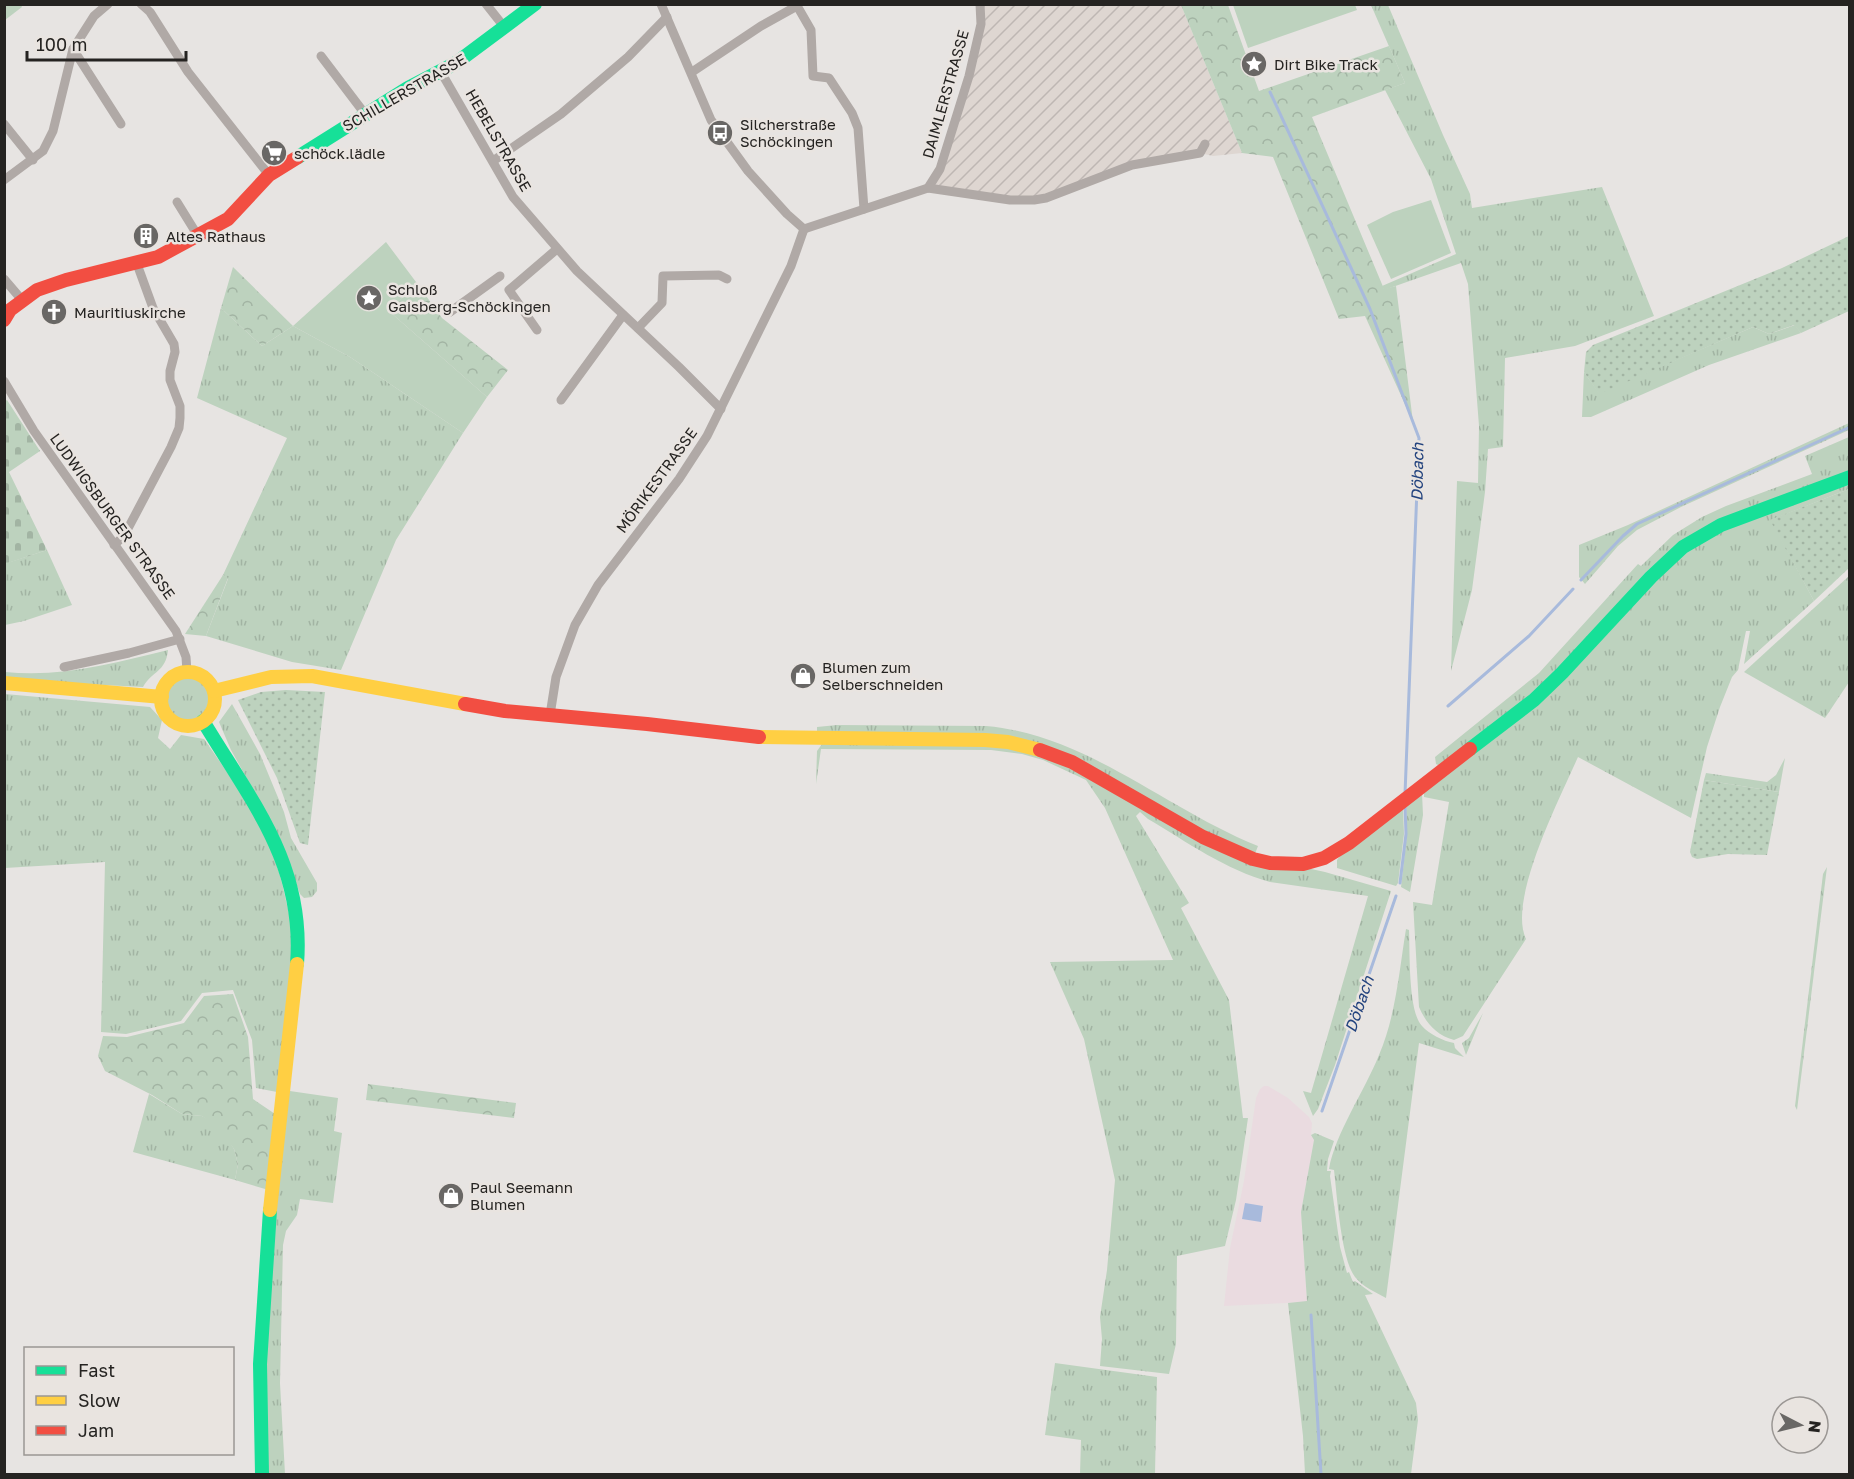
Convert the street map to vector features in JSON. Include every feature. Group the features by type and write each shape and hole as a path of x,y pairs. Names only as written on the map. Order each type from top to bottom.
{"main road":[{"name":"SCHILLERSTRASSE","path":"22,300 37,290 66,280 158,257 228,219 269,175 425,78 441,72 505,28 535,4"},
{"path":"4,320 10,310 22,300"},
{"path":"214,691 271,677 312,676 505,711 758,737 985,740 1024,745 1053,754 1081,767 1223,847 1253,859 1295,865 1324,858 1349,843 1521,711 1547,689 1651,577 1683,547 1721,525 1850,477"},
{"path":"187,672 203,677 211,684 214,691 213,709 203,721 188,725 174,721 164,709 162,697 164,688 179,674 187,672"},
{"path":"4,683 162,697"},
{"path":"203,721 249,793 276,842 289,881 297,928 297,961 266,1249 260,1364 262,1474"}],"street":[{"path":"4,180 44,151 53,130 73,49 94,16 108,4"},
{"path":"141,4 153,8 188,72 269,175"},
{"path":"486,4 505,28"},
{"path":"661,4 711,120 748,171 787,214 804,228 928,188 983,197 1034,200 1061,194 1131,165 1200,153 1205,144"},
{"name":"DAIMLERSTRASSE","path":"928,188 940,169 969,76 981,24 980,4"},
{"path":"692,72 797,5 811,30 813,76 830,78 852,113 858,128 864,209"},
{"path":"493,161 561,114 628,57 667,17"},
{"path":"73,49 121,124"},
{"path":"321,56 365,114"},
{"name":"HEBELSTRASSE","path":"441,72 513,197 594,288 721,409"},
{"path":"4,124 33,160"},
{"path":"177,202 198,236"},
{"name":"MÖRIKESTRASSE","path":"550,715 556,676 575,625 623,551 690,464 721,409 791,266 804,228"},
{"path":"509,291 557,249"},
{"path":"114,545 123,536 171,447 179,428 180,418 180,406 170,380 175,352 174,344 153,308 137,264"},
{"path":"450,312 499,273 537,330"},
{"path":"638,328 662,303 663,276 719,275 727,279"},
{"path":"4,279 22,300"},
{"path":"561,400 623,315"},
{"name":"LUDWIGSBURGER STRASSE","path":"4,381 34,430 114,545 148,589 180,639 186,657 187,672"},
{"path":"64,667 180,639"}],"shaded area":[{"path":"980,5 1181,5 1242,153 1213,156 1200,153 1132,165 1034,200 928,188 940,169 969,76"},
{"path":"1264,1086 1288,1098 1309,1117 1312,1123 1311,1135 1314,1140 1301,1212 1307,1302 1224,1306 1230,1248 1244,1181 1256,1098"}],"green space":[{"path":"5,4 21,5 22,7 5,20"},
{"path":"1181,5 1228,5 1259,91 1389,46 1405,83 1312,117 1384,289 1396,286 1413,422 1365,316 1339,319 1273,157 1242,153"},
{"path":"1233,5 1355,5 1357,10 1248,48"},
{"path":"1371,5 1388,5 1470,194 1472,208 1602,187 1654,316 1575,346 1505,358 1503,447 1488,449 1485,492 1472,590 1451,671 1457,481 1478,483 1479,426 1468,284 1461,263 1384,290 1382,286 1456,254 1431,179 1385,90 1405,83"},
{"path":"1431,200 1451,253 1391,279 1367,225 1393,212"},
{"path":"1849,236 1849,311 1801,333 1794,325 1769,334 1753,327 1599,394 1584,372 1586,352 1593,345 1782,268"},
{"path":"386,242 416,282 390,312 487,397 463,433 350,357 293,326"},
{"path":"233,267 293,326 262,346 221,308"},
{"path":"416,282 442,318 508,370 487,397 390,312"},
{"path":"221,308 262,346 293,326 350,357 463,433 396,540 341,670 292,662 206,636 228,579 223,575 287,438 197,398"},
{"path":"1795,325 1801,333 1709,365 1591,417 1582,417 1584,372 1599,393 1753,327 1769,334"},
{"path":"7,400 40,451 9,472 47,550 5,564 4,402"},
{"path":"1849,423 1849,430 1681,507 1637,530 1618,546 1585,584 1579,577 1579,545 1628,525"},
{"path":"1849,437 1849,472 1720,520 1544,685 1440,766 1436,764 1435,757 1539,673 1638,564 1641,566 1673,535 1702,517 1726,506 1812,474 1805,456"},
{"path":"1849,482 1849,489 1771,520 1814,601 1744,664 1750,631 1746,631 1738,670 1732,677 1707,747 1691,818 1578,757 1538,848 1530,875 1522,922 1526,939 1463,1036 1454,1040 1437,1032 1428,1023 1419,1007 1413,902 1432,905 1449,802 1424,797 1424,791 1524,715 1674,561 1711,535"},
{"path":"1849,489 1849,568 1814,601 1770,520"},
{"path":"47,550 72,605 5,625 4,564"},
{"path":"223,575 228,578 206,636 185,634"},
{"path":"1849,576 1849,682 1825,718 1744,672"},
{"path":"168,650 165,663 143,687 5,677 5,672 67,671"},
{"path":"188,678 203,684 209,699 203,714 188,720 173,714 167,699 173,684"},
{"path":"286,690 325,692 308,845 300,843 277,778 238,700 261,692"},
{"path":"5,694 150,707 162,720 158,738 170,749 181,735 204,739 230,776 253,814 272,853 280,874 290,920 289,989 277,1092 256,1088 252,1040 233,990 202,993 181,1021 126,1034 101,1032 105,862 5,868"},
{"path":"232,704 260,754 284,812 291,838 317,883 317,891 312,897 304,898 300,894 279,836 231,750 219,722"},
{"path":"837,725 986,726 1023,732 1058,743 1092,758 1224,831 1258,846 1253,859 1024,745 817,734 817,727"},
{"path":"822,744 999,745 1052,758 1214,848 1325,872 1391,891 1335,1065 1318,1109 1313,1116 1303,1091 1311,1093 1368,896 1270,882 1254,877 1207,855 1140,812 1136,816 1189,903 1181,908 1229,1000 1243,1118 1248,1118 1236,1200 1225,1246 1177,1256 1176,1344 1169,1374 1100,1366 1102,1339 1100,1317 1107,1270 1115,1180 1084,1039 1050,962 1173,960 1105,808 1086,780 1043,760 1022,754 991,750 821,749 816,784 817,751"},
{"path":"1785,758 1779,792 1704,780 1706,773 1767,782 1776,775"},
{"path":"1704,780 1779,792 1767,855 1728,854 1697,859 1692,857 1690,852"},
{"path":"1422,793 1423,815 1410,892 1401,887 1407,834 1406,805"},
{"path":"1403,808 1404,834 1396,886 1337,868 1337,860 1340,856"},
{"path":"1827,867 1797,1110 1795,1106 1823,874"},
{"path":"1406,929 1409,930 1412,995 1417,1019 1432,1034 1454,1043 1455,1048 1464,1057 1419,1043 1386,1298 1362,1284 1350,1268 1340,1226 1334,1170 1329,1169 1337,1141 1385,1040 1396,993"},
{"path":"233,994 248,1037 253,1099 281,1118 272,1191 235,1180 238,1164 234,1149 220,1130 202,1116 182,1114 152,1095 105,1071 98,1056 103,1036 127,1037 184,1023 204,996"},
{"path":"1483,1013 1466,1055 1462,1043 1469,1038"},
{"path":"368,1084 516,1103 514,1118 366,1100"},
{"path":"283,1090 338,1098 334,1131 342,1133 333,1203 300,1199 297,1215 286,1231 283,1245 280,1383 285,1474 262,1474 261,1423"},
{"path":"149,1094 182,1114 202,1116 220,1126 234,1149 238,1164 235,1180 133,1152"},
{"path":"1315,1133 1334,1141 1327,1171 1331,1171 1340,1247 1347,1273 1349,1272 1353,1282 1355,1281 1373,1294 1365,1295 1416,1403 1418,1420 1411,1474 1305,1474 1288,1303 1307,1301 1301,1212 1314,1140 1311,1135"},
{"path":"1055,1363 1157,1377 1155,1474 1080,1474 1081,1440 1045,1435"}],"water":[{"path":"1245,1203 1263,1206 1261,1222 1242,1219"}],"waterway":[{"name":"Döbach","path":"1270,92 1370,309 1419,438 1405,794"},
{"path":"1581,580 1637,524 1850,427"},
{"path":"1448,706 1529,636 1573,589"},
{"name":"Döbach","path":"1400,883 1406,834 1405,806"},
{"name":"Döbach","path":"1322,1111 1396,896"},
{"name":"Döbach","path":"1311,1315 1321,1474"}],"traffic: fast":[{"path":"298,157 408,88 456,63 535,4"},
{"path":"1470,749 1534,700 1651,577 1683,547 1721,525 1850,477"},
{"path":"203,721 256,807 283,864 292,895 297,928 297,964"},
{"path":"262,1474 260,1364 270,1210"}],"traffic: slow":[{"path":"188,672 207,680 215,699 207,718 188,726 169,718 161,699 169,680 188,672"},
{"path":"214,691 271,677 312,676 465,704"},
{"path":"4,683 162,697"},
{"path":"759,737 985,740 1008,742 1040,750"},
{"path":"270,1210 297,964"}],"traffic: jam":[{"path":"4,320 10,310 37,290 66,280 158,257 228,219 269,175 298,157"},
{"path":"465,704 505,711 759,737"},
{"path":"1040,750 1072,762 1203,837 1253,859 1270,863 1303,864 1324,858 1349,843 1470,749"}],"place":[{"name":"Dirt Bike Track","path":"1254,64"},
{"name":"Silcherstraße Schöckingen","path":"720,133"},
{"name":"schöck.lädle","path":"274,153"},
{"name":"Altes Rathaus","path":"146,236"},
{"name":"Schloß Gaisberg-Schöckingen","path":"369,298"},
{"name":"Mauritiuskirche","path":"54,312"},
{"name":"Blumen zum Selberschneiden","path":"803,676"},
{"name":"Paul Seemann Blumen","path":"451,1196"}]}
